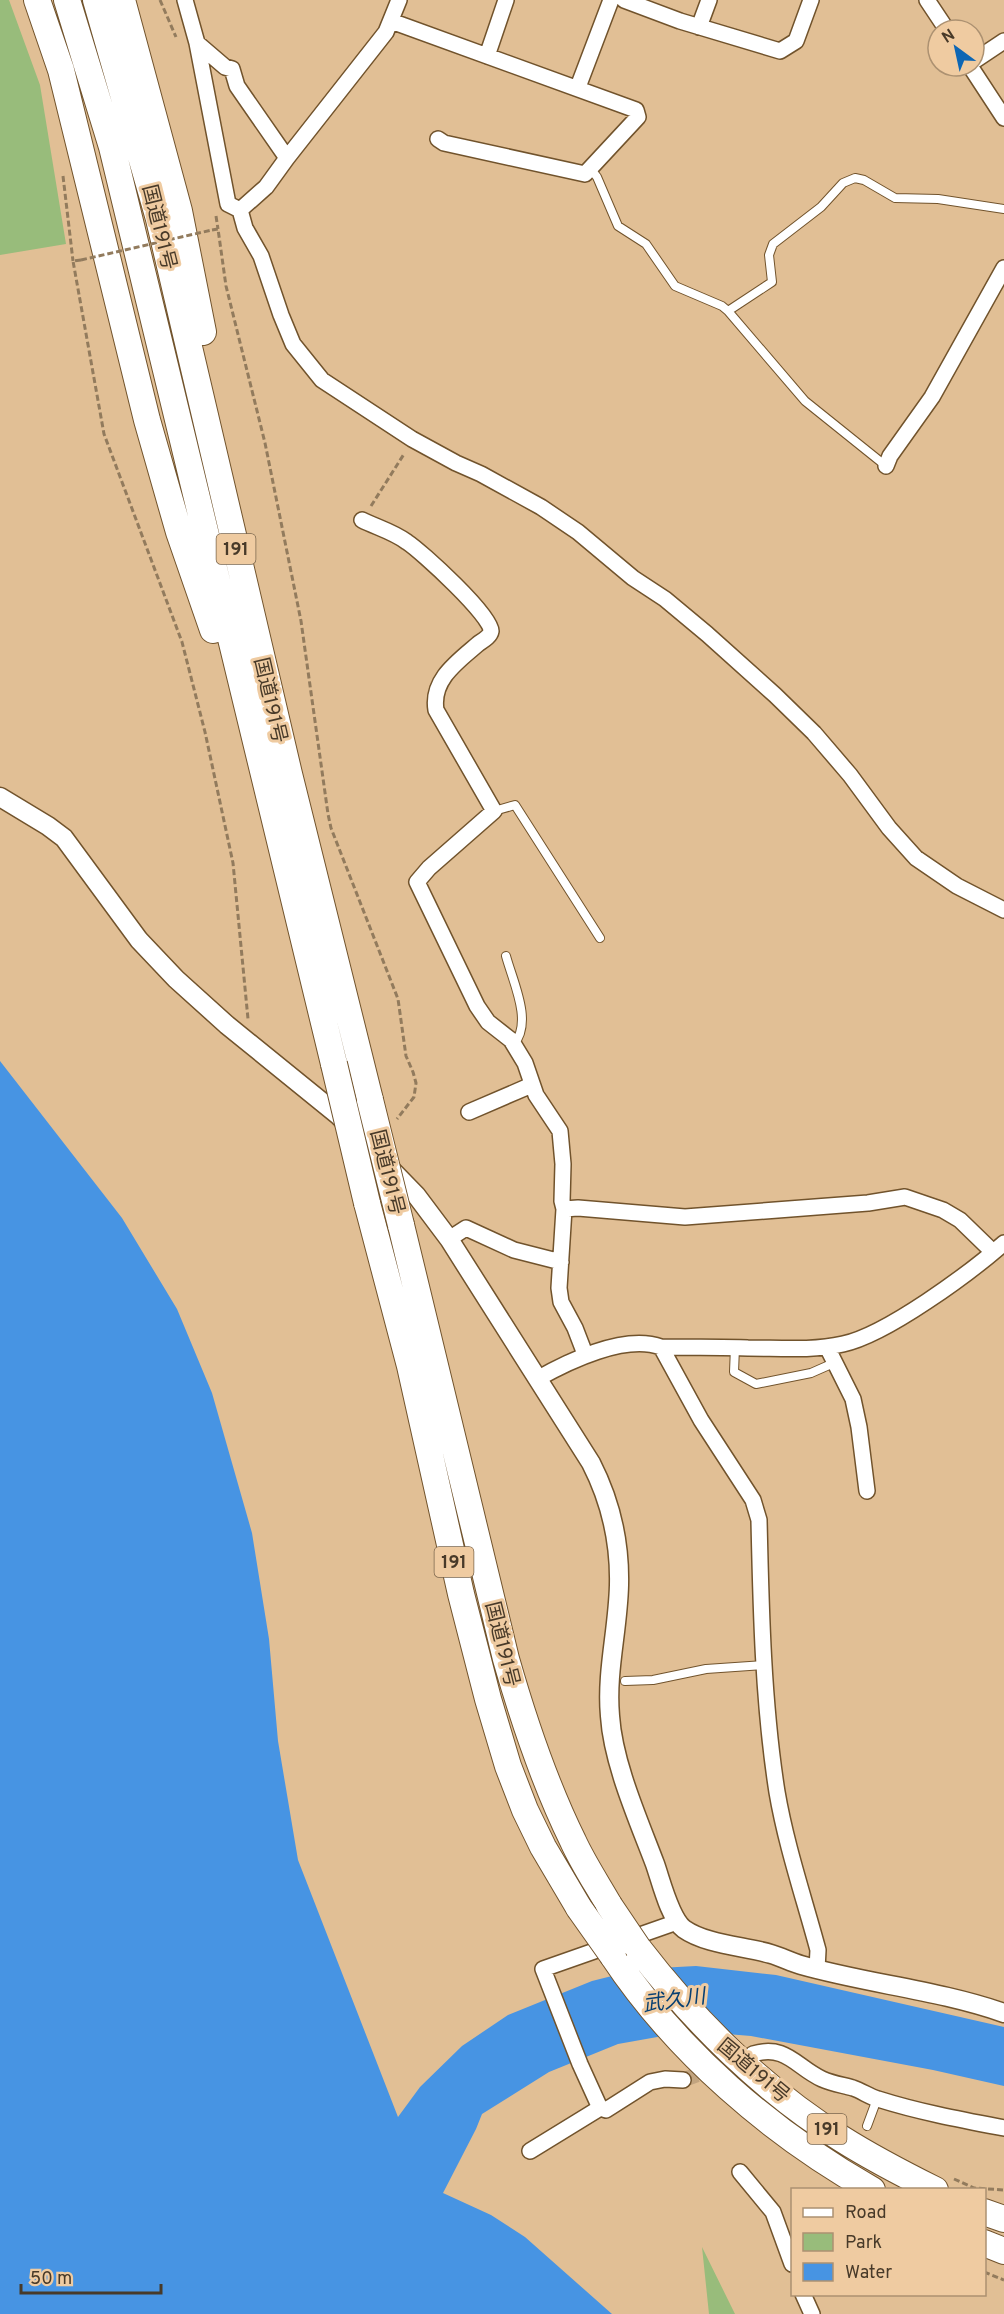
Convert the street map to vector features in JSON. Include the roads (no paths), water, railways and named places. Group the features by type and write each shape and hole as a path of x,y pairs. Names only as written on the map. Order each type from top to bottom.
{"highway":[{"path":"37,0 61,70 147,420 176,520 266,783"},
{"name":"国道191号","path":"67,0 112,147 367,1203 410,1366 464,1606 508,1766 529,1819 579,1908 628,1980 703,2063 763,2116 823,2159 869,2188"},
{"name":"国道191号","path":"96,0 159,219 289,774 506,1659 526,1729 548,1787 573,1843 609,1905 658,1974 742,2053 762,2079 840,2138 931,2188"},
{"path":"122,0 179,211 210,372 205,415"},
{"path":"986,2213 1004,2219"},
{"path":"986,2244 1004,2251"}],"street":[{"path":"185,0 197,43 228,204 240,210 245,228 261,256 286,328 301,356 322,380 412,439 541,507 578,532 633,578 673,606 750,672 813,733 916,858 947,880 1004,910"},
{"path":"240,210 266,187 280,170 386,32 399,0"},
{"path":"487,56 506,0"},
{"path":"578,87 611,0"},
{"path":"624,0 699,27 780,51 796,41 811,0"},
{"path":"699,27 710,0"},
{"path":"927,0 939,18"},
{"path":"391,21 578,87 636,110 639,117 585,174 444,143 438,139"},
{"path":"986,52 1004,41"},
{"path":"197,43 225,67 232,69 237,86 287,158"},
{"path":"978,78 1004,118"},
{"path":"886,466 890,456 932,397 1004,268"},
{"path":"362,520 410,543 477,606 490,626 491,631 488,636 443,678 434,699 436,710 494,811 429,868 417,882 477,1006 488,1022 514,1044 525,1063 536,1095 556,1122 562,1139 564,1209 561,1302 575,1328 585,1354"},
{"path":"0,797 64,838 139,940 176,979 227,1025 338,1115 416,1195 449,1239 591,1463 606,1495 617,1538 619,1587 610,1668 610,1720 618,1761 677,1922 695,1935 770,1953 817,1969 958,2000 1004,2013"},
{"path":"469,1112 527,1087 533,1087"},
{"path":"537,1379 585,1354 626,1346 653,1344 661,1347 827,1347 846,1344 900,1318 999,1247 943,1210 906,1197 867,1203 685,1217 578,1208 564,1209"},
{"path":"449,1239 466,1228 514,1250 561,1262"},
{"path":"661,1347 701,1420 753,1500 759,1520 765,1665 777,1790 782,1819 818,1950 817,1969"},
{"path":"827,1347 853,1398 867,1491"},
{"path":"677,1922 543,1969 599,2106 606,2110 651,2082 665,2079 683,2080"},
{"path":"742,2053 764,2051 784,2054 823,2080 854,2088 877,2099 1004,2128"},
{"path":"530,2151 599,2106"},
{"path":"740,2172 773,2212 791,2261"},
{"path":"803,2296 812,2314"}],"lane":[{"path":"590,168 597,177 618,226 646,244 675,286 722,306 728,311 806,401 886,466"},
{"path":"728,311 772,282 769,255 773,244 821,207 843,183 855,178 864,180 895,198 938,199 1004,209"},
{"path":"494,811 514,805 600,938"},
{"path":"506,956 523,1024 522,1035 514,1044"},
{"path":"735,1347 734,1372 756,1384 811,1373 836,1362"},
{"path":"625,1681 653,1680 706,1669 765,1665"},
{"path":"867,2126 877,2099"}],"water":[{"name":"武久川","path":"0,1061 122,1218 177,1309 212,1393 252,1533 269,1639 278,1741 298,1860 398,2117 420,2087 462,2046 508,2015 592,1981 640,1969 696,1966 776,1975 1004,2027 1004,2086 933,2070 751,2036 691,2031 618,2044 549,2072 482,2114 443,2193 491,2215 525,2237 612,2314 0,2314"}],"tunnel":[{"path":"683,2080 745,2057"}]}
